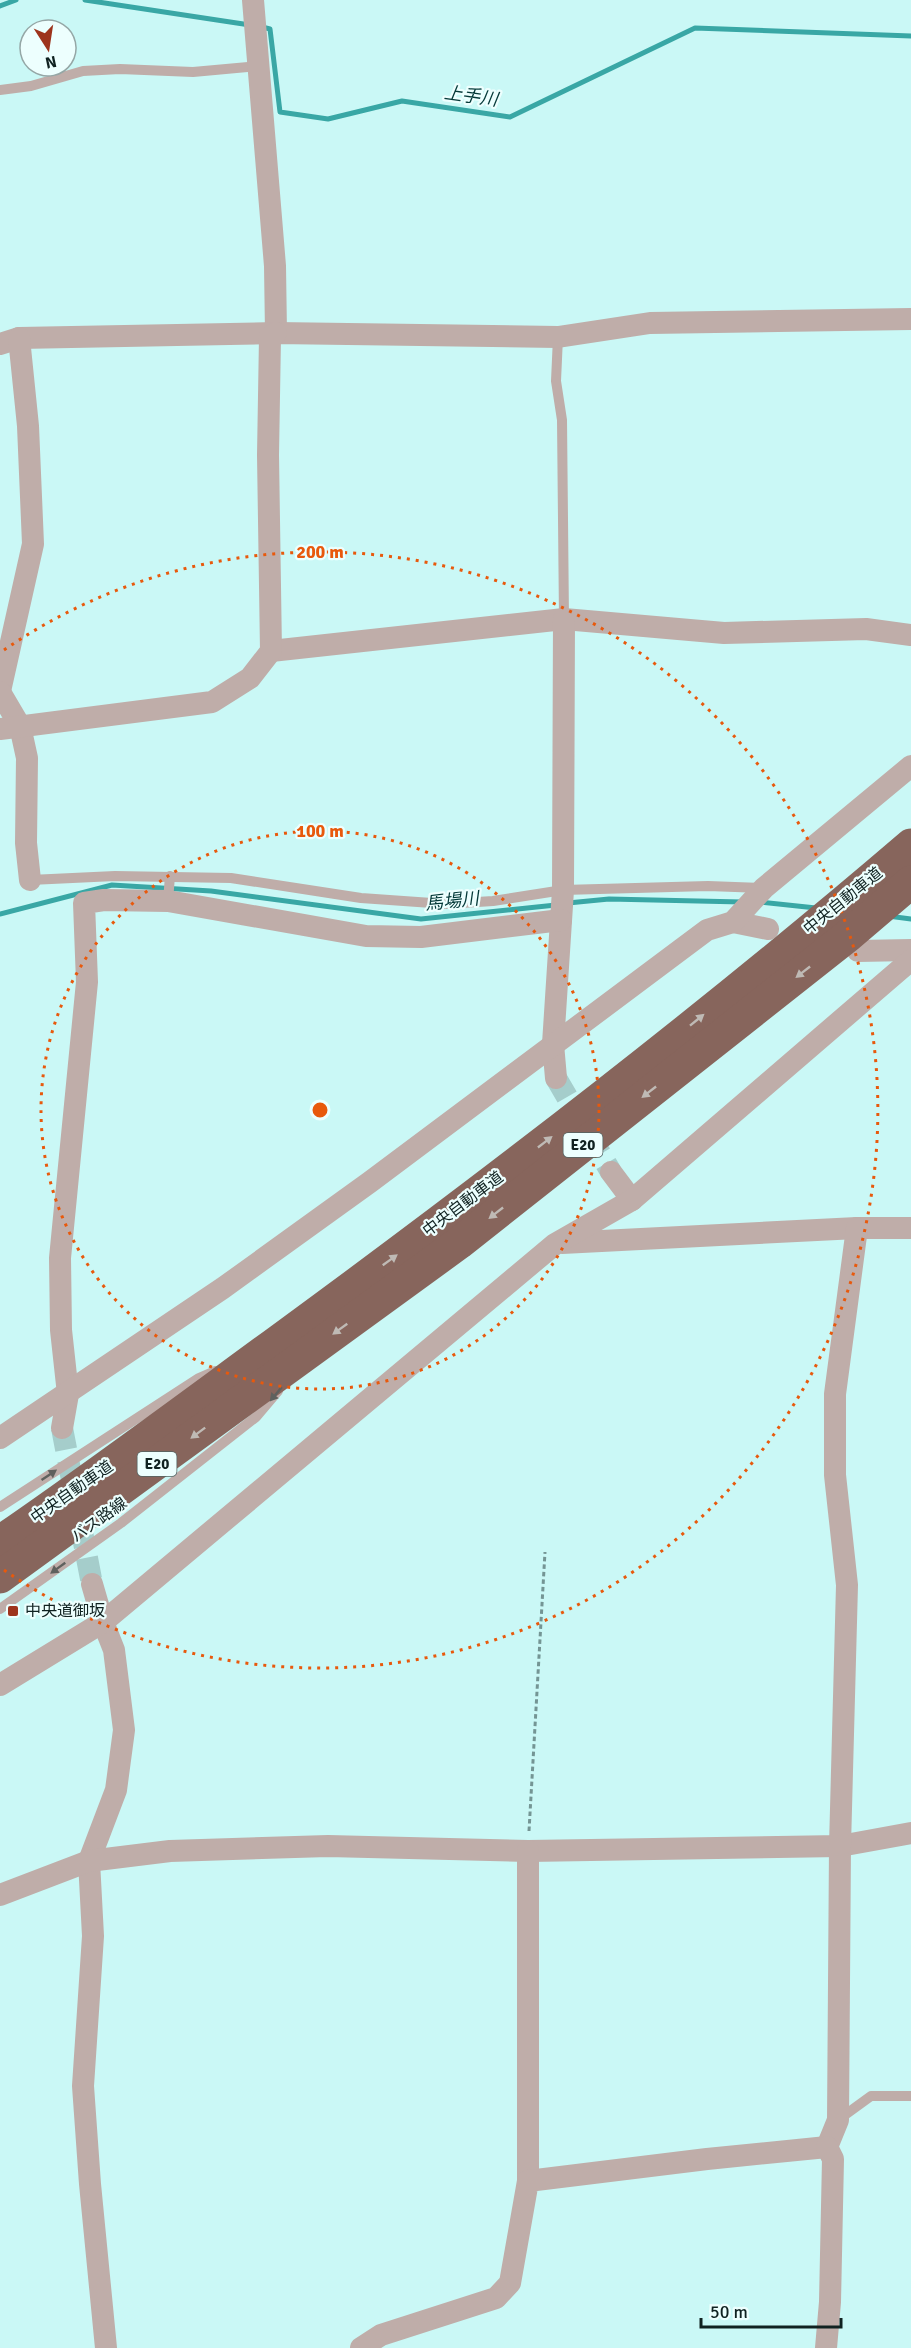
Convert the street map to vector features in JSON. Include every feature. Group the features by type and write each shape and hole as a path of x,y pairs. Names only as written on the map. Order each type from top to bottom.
{"highway":[{"name":"中央自動車道","path":"0,1542 115,1462 442,1221 603,1096 911,845"},
{"name":"中央自動車道","path":"0,1577 459,1243 853,943 902,890"}],"street":[{"path":"253,7 275,266 276,333"},
{"path":"30,880 26,843 27,758 10,727 0,692 33,544 28,426 10,341 276,333 558,337 650,323 911,319"},
{"path":"10,727 212,702 250,678 271,651 268,455 270,337 276,333"},
{"path":"271,651 564,619 724,633 866,629 911,635"},
{"path":"556,1078 553,1044 562,905 564,619"},
{"path":"0,1438 223,1288 370,1182 707,930 738,916 761,891 911,766"},
{"path":"62,1428 68,1394 60,1330 60,1258 87,982 84,903 169,889 366,936 421,937 562,905"},
{"path":"738,916 768,929"},
{"path":"853,943 911,950"},
{"path":"0,1685 102,1622 555,1244 632,1200 911,960"},
{"path":"611,1172 632,1200"},
{"path":"555,1244 857,1228 911,1228"},
{"path":"826,2348 830,2302 833,2159 827,2147 838,2120 840,1846 847,1585 835,1475 835,1394 857,1228"},
{"path":"92,1584 102,1622 114,1650 124,1730 116,1790 89,1861 93,1936 83,2086 106,2348"},
{"path":"0,1894 89,1861 170,1851 328,1846 528,1851 840,1846 911,1833"},
{"path":"361,2348 381,2335 496,2298 510,2283 528,2181 528,1851"},
{"path":"528,2181 827,2147"}],"lane":[{"path":"0,90 31,87 83,71 120,69 193,72 258,66"},
{"path":"558,337 556,381 562,420 564,619"},
{"path":"30,880 53,878 169,889 231,878 361,898 446,904 493,901 562,905 708,886 761,891"},
{"path":"0,1507 199,1378 275,1344"},
{"name":"バス路線","path":"0,1609 121,1523 256,1418 313,1349"},
{"path":"838,2120 871,2096 911,2096"}],"path":[{"path":"528,1851 545,1552"}],"waterway":[{"name":"上手川","path":"0,6 16,0"},
{"name":"上手川","path":"85,0 250,25"},
{"name":"上手川","path":"262,27 270,29 280,112 328,119 402,101 510,117 695,28 911,36"},
{"name":"馬場川","path":"0,914 112,885 211,891 421,919 556,905"},
{"name":"馬場川","path":"568,903 609,899 742,902"},
{"name":"馬場川","path":"760,902 816,908"},
{"name":"馬場川","path":"888,916 911,919"}],"tunnel":[{"path":"556,1078 611,1172"},
{"path":"62,1428 92,1584"}],"place":[{"name":"中央道御坂","path":"13,1611"}]}
